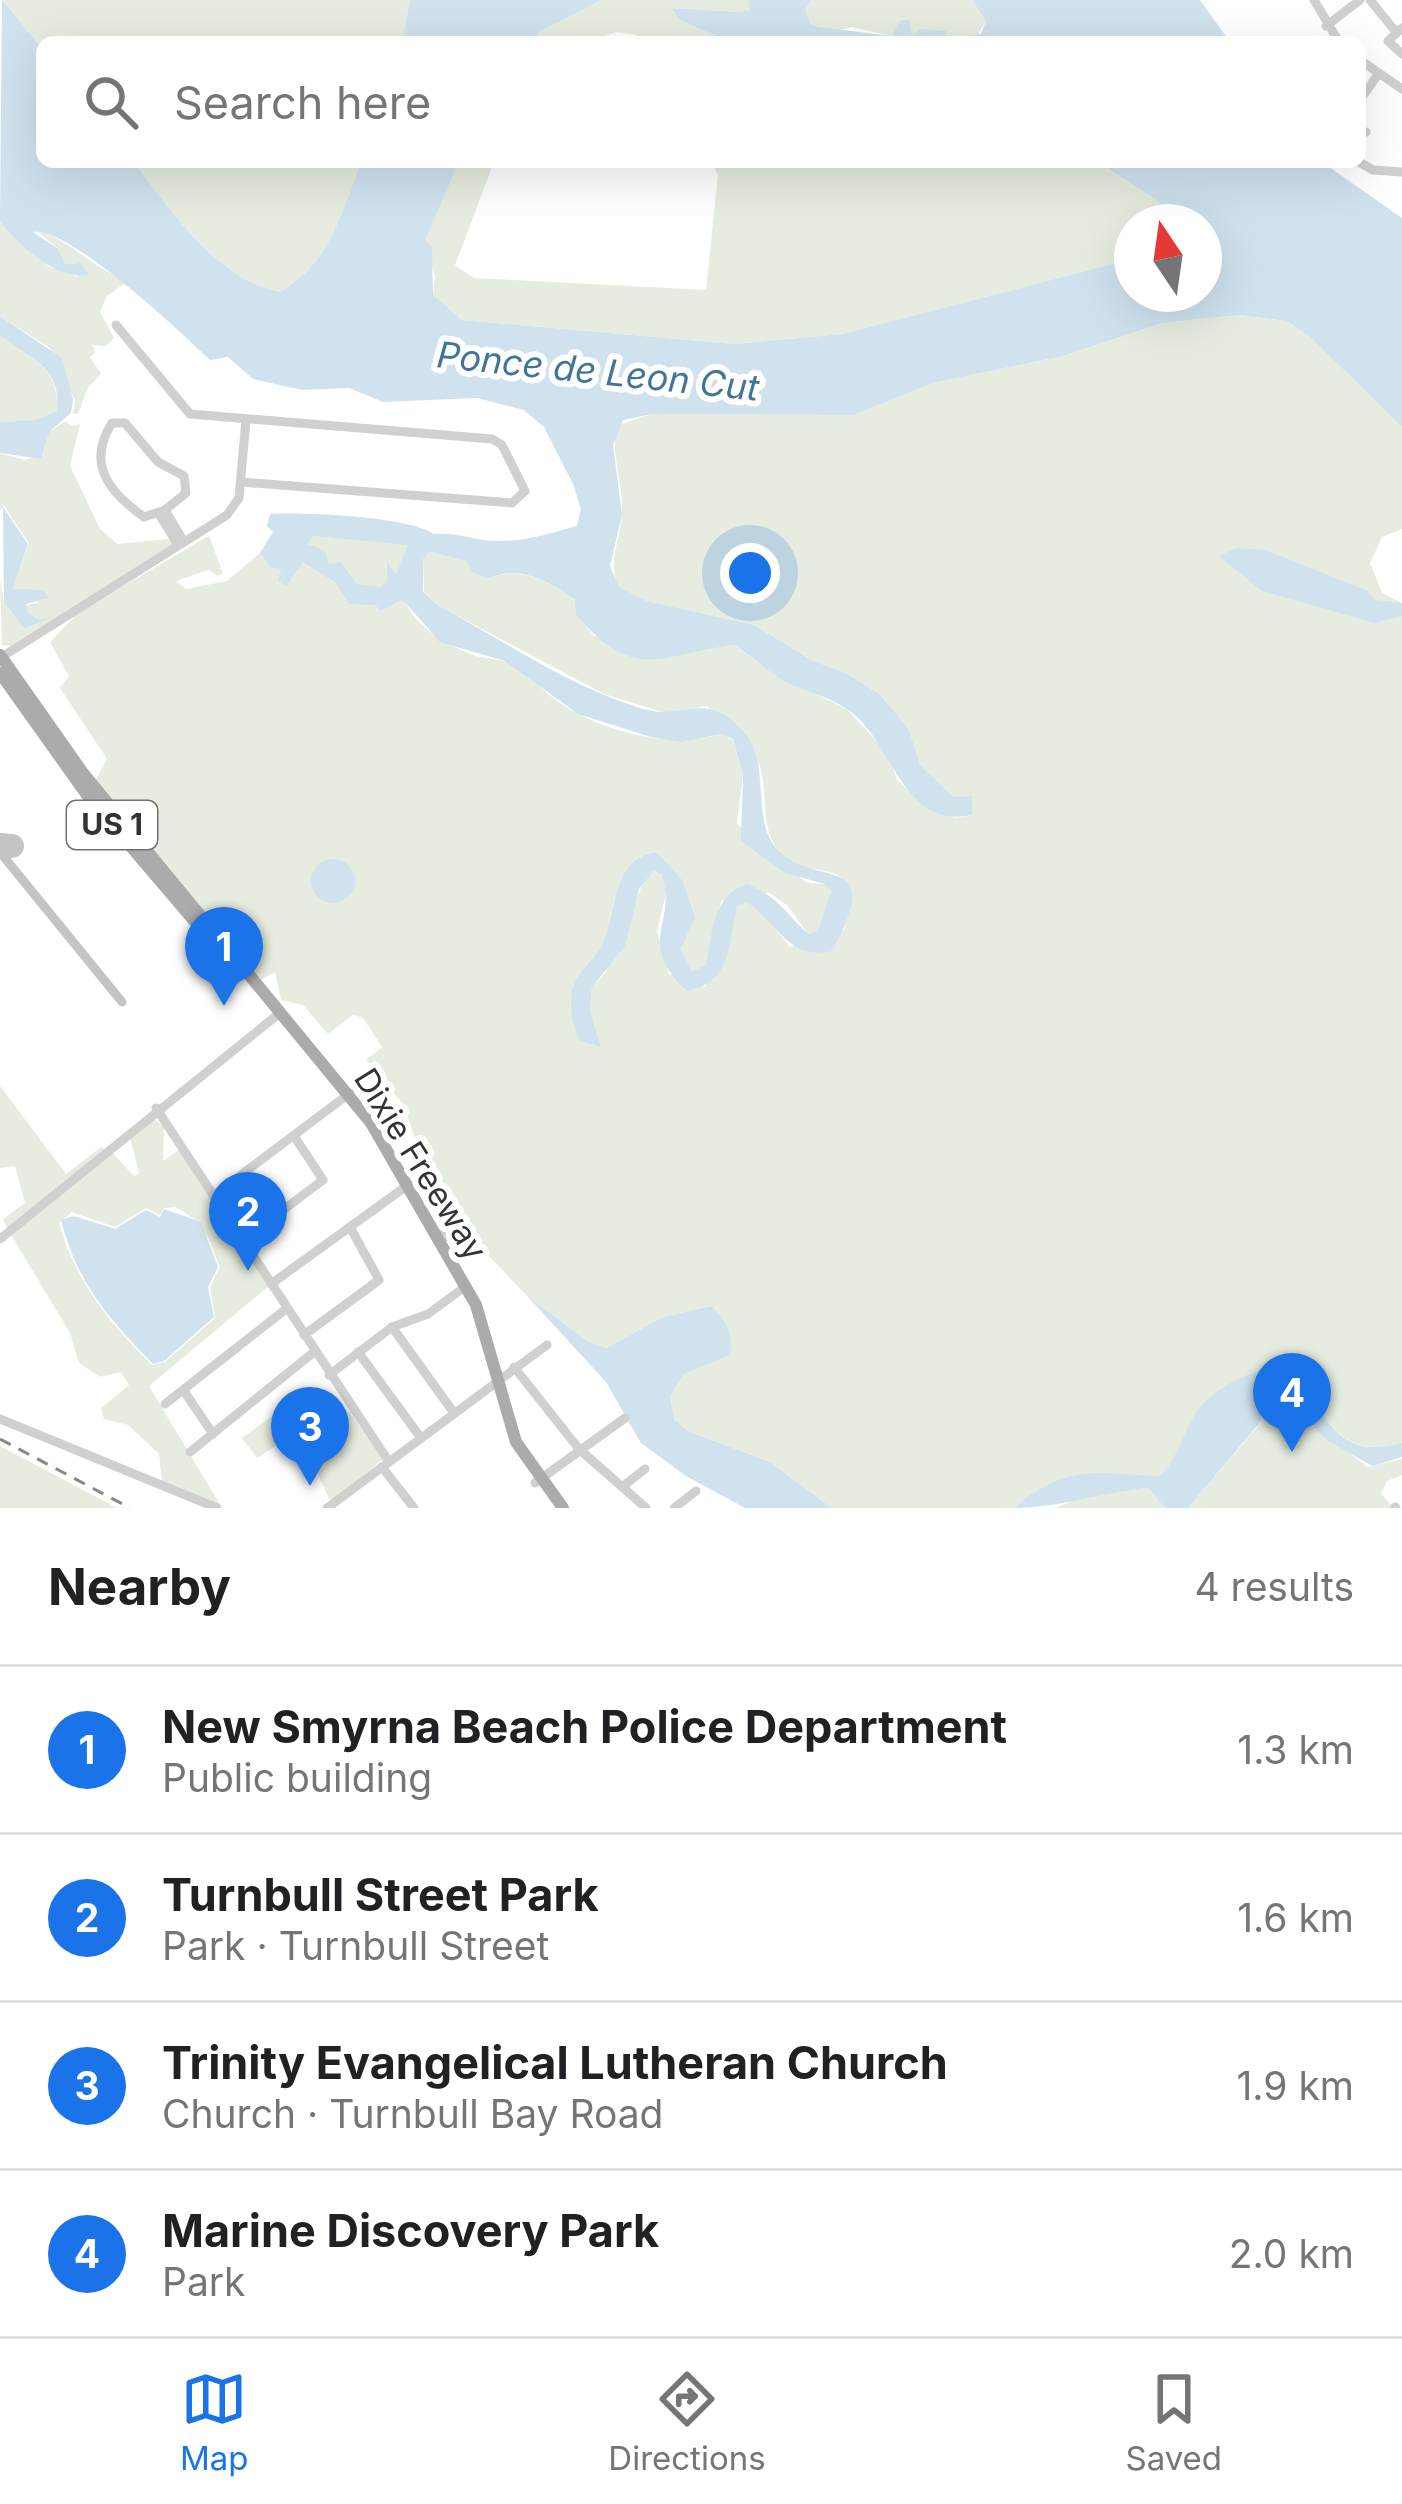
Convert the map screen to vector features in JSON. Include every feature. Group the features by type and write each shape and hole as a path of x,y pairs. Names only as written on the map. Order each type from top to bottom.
{"main road":[{"name":"Dixie Freeway","path":"1,657 107,811"},
{"name":"Dixie Freeway","path":"0,673 107,811 347,1096 436,1233 463,1288"},
{"name":"Dixie Freeway","path":"405,1187 486,1330 494,1382"},
{"name":"US 1","path":"494,1382 511,1431 558,1508"}],"street":[{"path":"1314,0 1334,36"},
{"path":"1324,24 1357,0"},
{"path":"1370,0 1395,35 1402,54"},
{"path":"1366,64 1402,89"},
{"path":"1366,91 1379,73"},
{"path":"1366,166 1402,172"},
{"path":"116,325 190,414 498,441 524,496 512,503 242,482"},
{"path":"1,657 236,506 246,420"},
{"path":"112,423 125,423 158,462 184,476 187,493 162,512 141,516 100,474 112,423"},
{"path":"162,512 182,543"},
{"path":"0,1239 156,1108 279,1015"},
{"path":"213,1196 347,1096"},
{"path":"156,1108 414,1508"},
{"path":"242,1241 323,1180 294,1136"},
{"path":"271,1284 405,1187"},
{"path":"304,1335 379,1280 350,1227"},
{"path":"436,1233 451,1238"},
{"path":"329,1375 392,1327 428,1314 463,1288"},
{"path":"165,1404 286,1309"},
{"path":"392,1327 454,1413"},
{"path":"327,1508 340,1504 547,1345"},
{"path":"190,1451 314,1352"},
{"path":"358,1352 421,1438"},
{"path":"514,1367 579,1449 646,1508"},
{"path":"184,1390 213,1434"},
{"path":"538,1481 625,1418"},
{"path":"0,1419 217,1508"},
{"path":"622,1487 645,1469"},
{"path":"674,1508 696,1491"}],"shaded area":[{"path":"2,0 410,0 403,36 36,36 36,41"},
{"path":"601,0 972,0 986,21 977,36 911,36 908,20 901,21 892,36 852,27 790,36 740,12 674,8 678,19 716,36 616,32 536,36"},
{"path":"139,168 359,168 322,252 279,293 236,274 179,221"},
{"path":"456,168 492,168 455,265 474,278 706,290 718,175 715,168 1107,168 1159,204 1114,204 1114,264 842,334 734,344 462,320 433,295 435,276 424,240"},
{"path":"0,221 49,267 78,277 77,263 65,264 58,249 35,229 128,281 107,296 100,312 114,338 106,346 93,345 95,353 90,357 101,374 88,387 78,414 73,414 75,400 50,348 0,316"},
{"path":"1239,315 1286,321 1308,335 1402,427 1402,529 1382,537 1370,563 1382,593 1402,603 1402,1443 1369,1446 1344,1437 1325,1417 1310,1388 1196,1413 1174,1463 1160,1476 1064,1483 1014,1508 832,1508 770,1462 688,1431 674,1419 670,1396 684,1374 729,1355 711,1306 663,1317 607,1348 589,1342 527,1296 489,1256 416,1142 403,1104 366,1060 382,1047 363,1018 353,1015 328,1034 303,1005 281,1000 275,972 259,981 96,780 107,759 60,688 69,676 50,642 80,611 209,536 223,573 218,576 209,570 176,581 186,589 227,581 260,553 269,566 282,568 312,536 409,544 402,564 404,598 411,613 437,637 473,655 509,663 571,710 612,728 657,738 722,734 733,740 743,775 737,824 807,883 826,884 831,892 818,931 809,935 787,905 769,893 721,901 706,965 702,972 692,972 681,949 695,916 683,881 657,852 642,856 623,875 602,946 573,986 600,1046 590,1011 592,987 605,973 646,876 655,870 667,889 657,931 669,974 705,987 737,907 746,902 763,913 790,947 844,930 846,886 840,876 802,866 775,846 767,824 759,764 744,741 707,706 666,713 604,694 437,605 424,591 423,559 430,552 466,561 488,579 522,574 544,581 576,599 576,615 594,636 734,645 777,676 847,709 887,753 897,780 930,810 956,818 972,815 971,796 953,797 920,765 907,728 879,694 848,674 811,660 754,625 647,601 619,588 614,568 622,513 616,426 652,414 854,415 933,383 1063,356 1162,323"},
{"path":"0,335 48,373 57,411 35,420 0,422"},
{"path":"66,421 71,426 80,424 70,466 100,529 117,544 169,539 174,545 10,646 2,645 0,580 4,602 40,620 28,613 26,605 40,603 13,589 29,543 4,506 0,511 0,453 25,460 43,454 50,431"},
{"path":"0,1086 66,1174 101,1147 107,1150 8,1230 3,1219 25,1203 15,1166 0,1168"},
{"path":"152,1118 164,1127 163,1161 179,1150 270,1285 149,1386 222,1508 162,1481 159,1454 128,1425 104,1419 101,1408 129,1385 121,1372 100,1377 79,1363 70,1333 10,1233 111,1151 134,1176 139,1173 130,1137","holes":["175,1207 204,1231 220,1267 210,1287 215,1318 165,1362 152,1365 95,1300 74,1264 59,1223 72,1212 115,1227 146,1208 160,1215 164,1208"]},
{"path":"308,1390 333,1412 350,1412 382,1460 331,1503 299,1431 257,1458 242,1438"},
{"path":"1275,1398 1368,1467 1402,1459 1402,1475 1387,1481 1381,1494 1394,1508 1188,1508 1263,1420 1261,1407"},
{"path":"0,1446 117,1508 0,1508"},
{"path":"1148,1488 1165,1508 1055,1508 1092,1493"}],"water":[{"name":"Ponce de Leon Cut","path":"2,0 36,41 36,168 138,168 197,241 236,274 258,285 280,292 311,267 332,236 359,168 456,168 425,240 432,247 433,295 462,320 734,344 842,334 1114,264 1114,312 1222,312 1222,204 1159,204 1107,168 1331,168 1402,218 1402,427 1308,335 1286,321 1239,315 1162,323 1063,356 933,383 854,415 652,414 623,420 613,445 622,515 610,566 619,587 647,601 754,625 879,694 908,728 920,765 953,797 972,796 972,815 948,816 929,809 913,796 863,723 847,709 779,678 734,645 667,658 633,657 597,636 576,615 575,599 554,586 522,574 488,579 472,572 466,561 430,552 423,559 423,591 437,605 538,662 643,709 706,709 730,719 753,745 771,841 797,863 841,878 850,886 847,920 832,951 816,953 793,945 746,902 737,907 720,970 702,986 687,991 663,959 665,892 662,875 654,870 639,889 625,946 592,987 590,1011 601,1047 580,1041 572,991 602,945 623,875 642,856 657,852 683,881 695,917 681,949 692,972 706,965 720,906 735,889 747,884 775,901 809,934 818,931 831,891 825,884 785,873 741,841 743,775 733,739 722,734 681,742 578,714 505,661 440,642 402,599 381,611 375,605 349,604 335,582 303,562 286,586 278,581 281,569 270,567 260,553 273,532 267,526 270,514 381,520 434,534 491,541 530,538 577,526 581,509 573,484 544,427 524,410 477,398 383,402 349,388 302,390 253,379 228,357 210,360 123,283 71,245 33,232 58,249 65,264 81,263 89,275 51,267 0,221","holes":["313,536 408,545 396,575 387,562 387,582 381,587 357,584 341,562 329,564 324,550 307,544"]},
{"path":"410,0 601,0 536,36 403,36"},
{"path":"749,0 811,0 805,9 810,24 892,36 716,36 678,19 672,8 750,10"},
{"path":"972,0 1200,0 1226,36 969,36 981,34 986,21"},
{"path":"901,20 909,20 912,36 892,36"},
{"path":"919,29 946,31 946,36 913,36"},
{"path":"0,316 62,358 73,399 71,413 50,431 41,459 0,453 0,422 35,420 57,411 57,396 42,366 0,335"},
{"path":"3,507 28,544 13,589 43,590 48,598 26,604 28,613 40,620 53,617 24,628 4,602"},
{"path":"1236,548 1265,550 1366,590 1375,600 1402,603 1402,616 1375,623 1262,591 1219,556"},
{"path":"333,859 348,866 355,881 348,896 333,903 318,896 311,881 318,866"},
{"path":"164,1209 201,1222 218,1267 208,1287 214,1317 164,1361 153,1364 85,1281 61,1220 74,1216 115,1229 146,1210 160,1217"},
{"path":"527,1296 589,1342 607,1348 663,1317 711,1306 728,1328 730,1355 684,1374 670,1396 674,1419 688,1431 770,1462 832,1508 745,1508 686,1476 641,1443 606,1382"},
{"path":"1286,1365 1344,1438 1377,1447 1402,1443 1402,1457 1372,1466 1328,1441 1285,1399 1274,1396 1260,1407 1262,1420 1188,1508 1165,1508 1148,1488 1014,1508 1050,1484 1083,1474 1160,1476 1211,1396 1247,1375"}],"taxiway":[{"path":"0,852 122,1002"}],"runway":[{"path":"0,845 12,846"}],"railway":[{"path":"0,1439 130,1508"}],"place":[{"name":"New Smyrna Beach Police Department","path":"224,1006"},
{"name":"Turnbull Street Park","path":"248,1271"},
{"name":"Marine Discovery Park","path":"1292,1452"},
{"name":"Trinity Evangelical Lutheran Church","path":"310,1486"}]}
